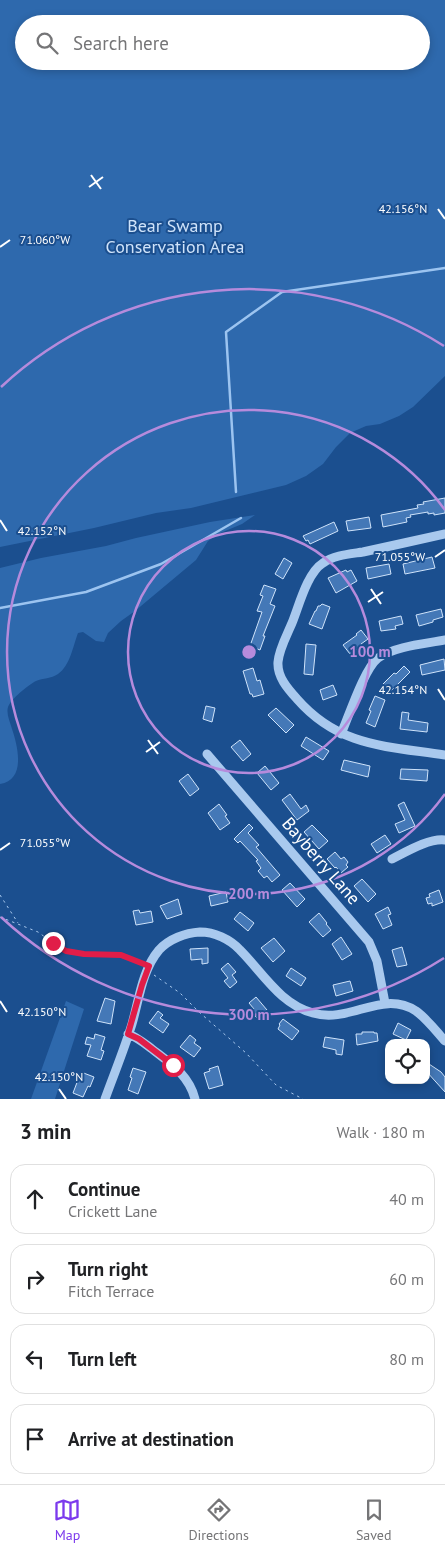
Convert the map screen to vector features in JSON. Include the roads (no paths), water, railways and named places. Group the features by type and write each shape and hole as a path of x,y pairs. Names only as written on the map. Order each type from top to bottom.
{"street":[{"path":"445,534 331,559 319,566 310,578 282,648 278,663 282,678 287,687 302,705 323,724 341,734 372,744 445,755"},
{"path":"341,734 366,674 374,662 396,650 445,640"},
{"name":"Bayberry Lane","path":"207,754 369,942 377,961 385,1003"},
{"path":"392,859 432,841 445,840"},
{"path":"105,1099 148,969 160,949 170,941 191,933 212,933 236,945 278,992 292,1003 307,1011 326,1016 341,1015 385,1003 397,1003 414,1010 445,1040"},
{"path":"128,1034 139,1039 177,1068 190,1085 195,1099"}],"waterway":[{"path":"236,492 226,332 282,292 445,268"},
{"path":"0,608 86,592 161,564 241,518"}],"park label":[{"name":"Bear Swamp Conservation Area","path":"175,236"}]}
